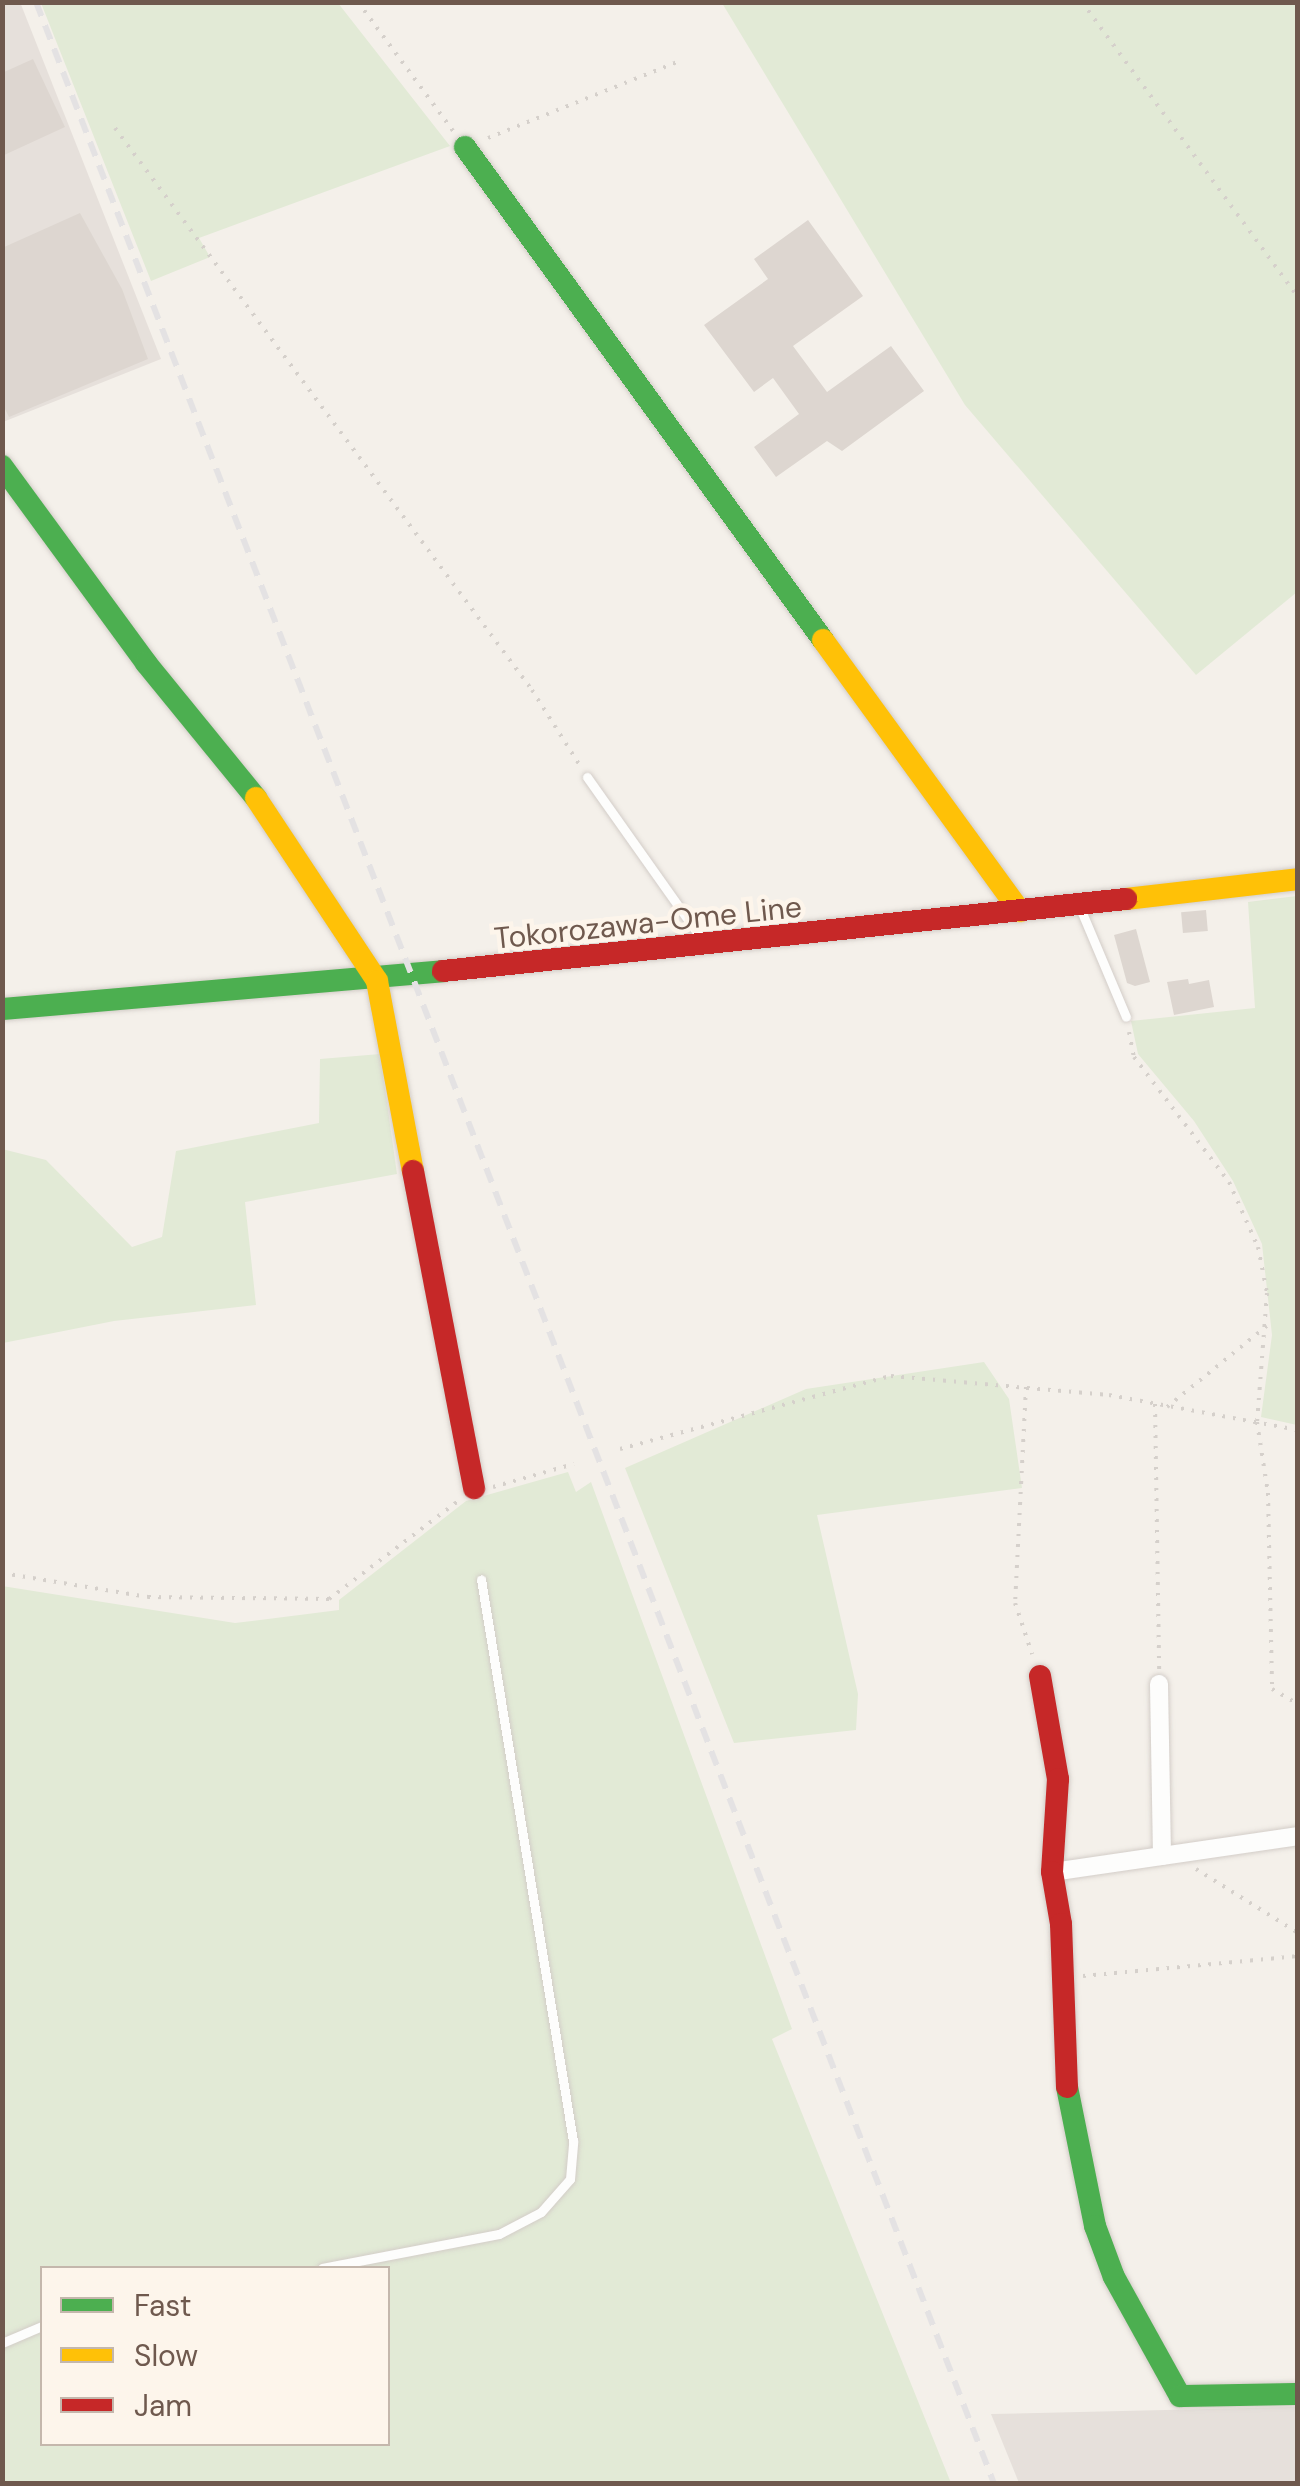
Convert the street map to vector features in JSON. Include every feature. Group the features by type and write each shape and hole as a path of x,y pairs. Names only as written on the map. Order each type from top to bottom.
{"street":[{"path":"465,147 1020,911"},
{"path":"2,466 146,663 250,789 377,982 474,1488"},
{"name":"Tokorozawa-Ome Line","path":"2,1010 377,982 709,948 1298,879"},
{"path":"1040,1676 1058,1780 1052,1872 1065,2078 1095,2226 1158,2364 1180,2396 1298,2394"},
{"path":"1160,1684 1162,1856"},
{"path":"1052,1872 1298,1836"}],"lane":[{"path":"587,777 709,948"},
{"path":"1079,905 1126,1017"},
{"path":"332,2266 499,2234 540,2212 570,2179 573,2141 481,1579"},
{"path":"2,2343 40,2327"}],"path":[{"path":"358,2 465,147 680,61"},
{"path":"1082,2 1298,296"},
{"path":"115,128 532,690 587,777"},
{"path":"1126,1017 1134,1057 1229,1182 1258,1247 1268,1325 1257,1422 1268,1510 1272,1689 1298,1704"},
{"path":"1168,1407 1268,1325"},
{"path":"620,1449 892,1376 1026,1387 1154,1404 1298,1430"},
{"path":"1026,1387 1015,1602 1040,1676"},
{"path":"1154,1404 1160,1684"},
{"path":"2,1573 148,1597 329,1599 474,1488 574,1464"},
{"path":"1184,1853 1198,1872 1298,1934"},
{"path":"1060,1981 1107,1971 1298,1956"}],"shaded area":[{"path":"20,2 161,359 3,422 2,3"},
{"path":"1297,2407 1297,2484 1019,2483 991,2414"}],"green space":[{"path":"41,3 338,3 450,146 199,238 210,257 151,281"},
{"path":"722,3 1297,3 1297,592 1196,675 965,405"},
{"path":"1298,896 1297,1425 1261,1417 1272,1335 1262,1244 1233,1181 1194,1121 1138,1054 1131,1021 1255,1008 1248,902"},
{"path":"380,1054 397,1174 245,1202 256,1305 114,1321 3,1343 2,1149 46,1160 132,1247 162,1237 176,1151 319,1123 320,1059"},
{"path":"984,1362 1009,1399 1022,1488 817,1515 858,1694 856,1730 734,1743 625,1468 806,1389"},
{"path":"568,1472 576,1492 591,1482 792,2029 772,2039 951,2483 3,2483 2,1586 235,1623 339,1610 339,1600 466,1501"}],"building":[{"path":"33,59 65,127 2,156 2,73"},
{"path":"80,213 122,289 148,359 9,417 2,403 2,248"},
{"path":"808,220 863,296 793,346 827,392 891,346 924,391 842,451 827,441 776,477 754,447 799,414 773,378 754,392 704,325 768,279 754,259"},
{"path":"1206,910 1208,931 1183,933 1181,912"},
{"path":"1136,929 1150,982 1135,986 1127,983 1114,935"},
{"path":"1188,979 1189,984 1209,980 1214,1007 1174,1015 1167,982"}],"railway":[{"path":"36,2 994,2484"}],"traffic: fast":[{"path":"465,147 823,640"},
{"path":"2,466 146,663 256,798"},
{"path":"2,1009 443,971"},
{"path":"1067,2087 1095,2226 1114,2277 1180,2396 1298,2394"}],"traffic: slow":[{"path":"823,640 1020,911"},
{"path":"256,798 377,981 413,1171"},
{"path":"1126,899 1298,879"}],"traffic: jam":[{"path":"443,971 1126,899"},
{"path":"413,1171 474,1488"},
{"path":"1040,1676 1058,1779 1052,1872 1061,1924 1067,2087"}]}
